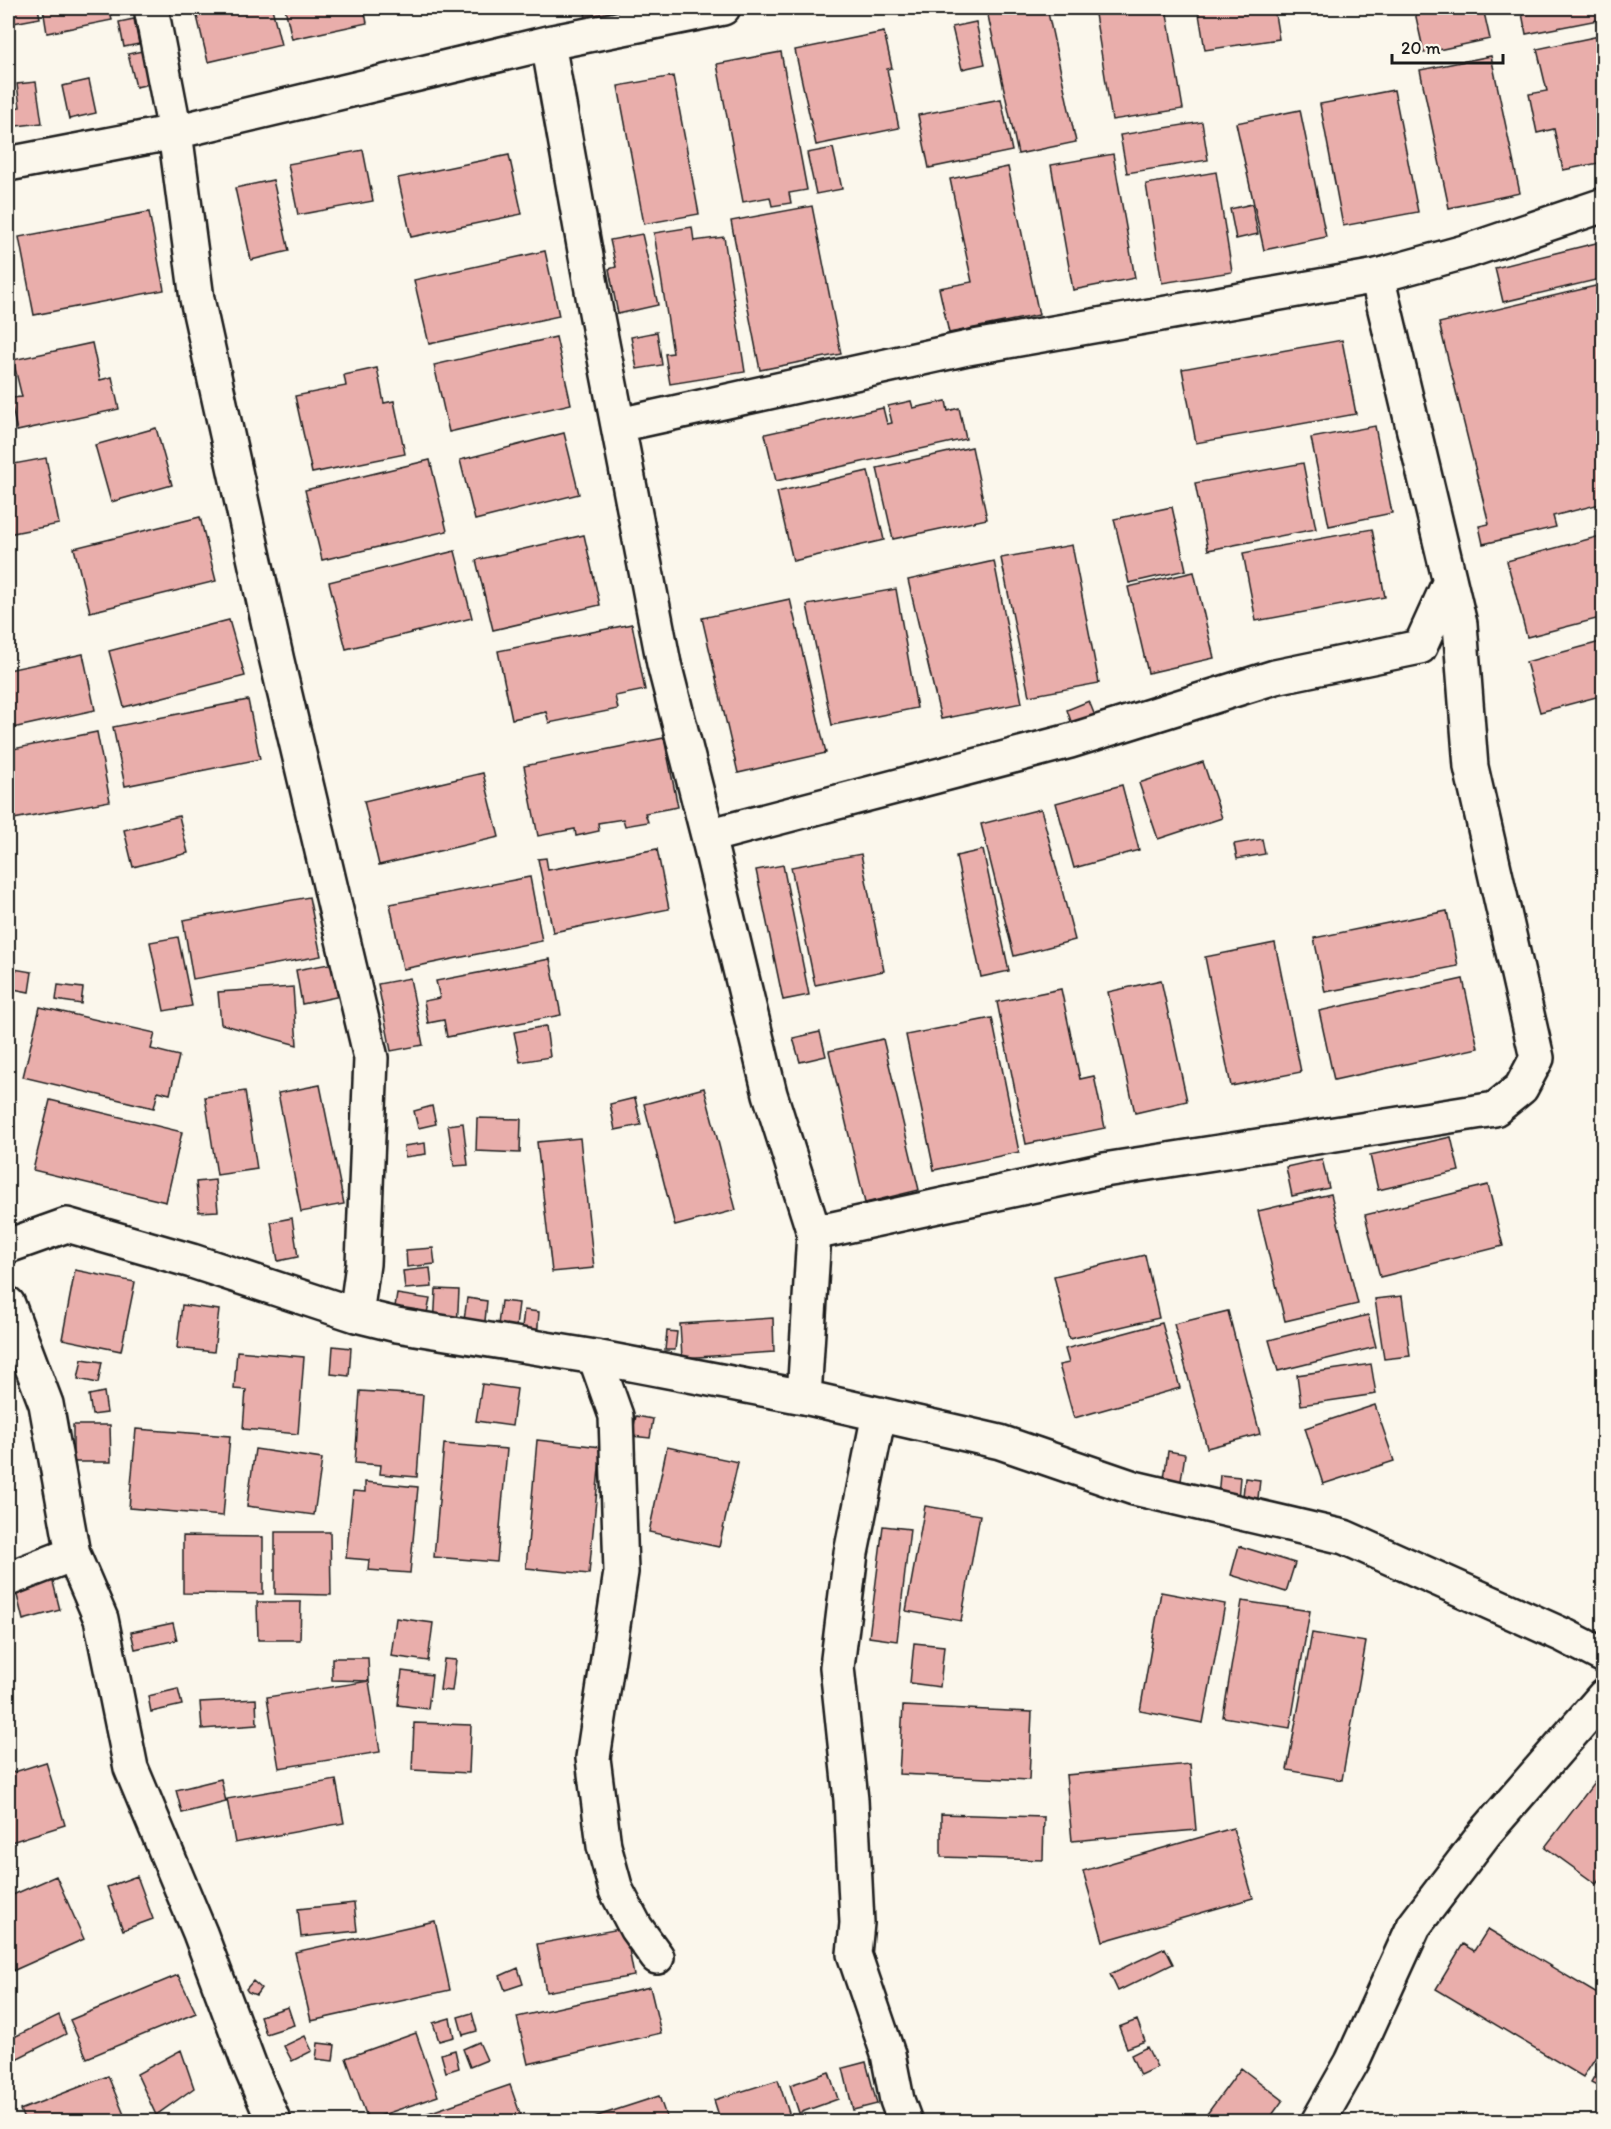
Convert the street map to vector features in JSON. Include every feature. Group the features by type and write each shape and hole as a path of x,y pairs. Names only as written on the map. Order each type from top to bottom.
{"street":[{"path":"151,8 175,132 197,299 277,661 371,1058 363,1264 356,1315"},
{"path":"8,164 175,132 548,44 723,8"},
{"path":"548,44 595,307 664,664 770,1094 813,1233 804,1397"},
{"path":"619,424 968,348 1377,276 1468,251 1604,205"},
{"path":"813,1233 1104,1170 1495,1109 1521,1088 1537,1058 1472,767 1460,624 1377,276"},
{"path":"708,836 1070,741 1275,677 1420,647 1449,583"},
{"path":"8,1246 67,1225 192,1261 356,1315 804,1397 1000,1442 1134,1488 1344,1537 1604,1656"},
{"path":"8,1304 46,1404 73,1554 101,1619 131,1768 200,1933 249,2064 274,2121"},
{"path":"595,1357 616,1416 621,1572 593,1758 604,1846 616,1890 636,1928 657,1957"},
{"path":"879,1414 851,1553 837,1667 851,1800 857,1923 854,1954 888,2054 897,2100 905,2121"},
{"path":"8,1579 73,1554"},
{"path":"1318,2121 1352,2062 1414,1926 1485,1833 1604,1696"}],"building":[{"path":"8,8 38,8 40,18 8,24"},
{"path":"43,8 109,8 112,20 47,33"},
{"path":"120,8 140,8 140,11 121,15"},
{"path":"195,8 272,8 281,45 208,62"},
{"path":"285,8 364,8 367,23 292,39"},
{"path":"584,8 663,8 588,27"},
{"path":"1003,8 1047,8 1076,142 1018,154 987,11"},
{"path":"1094,8 1166,8 1183,109 1112,120"},
{"path":"1198,8 1274,8 1279,39 1205,50"},
{"path":"1414,8 1483,8 1490,39 1424,53"},
{"path":"1521,8 1601,8 1603,19 1526,34"},
{"path":"134,19 139,44 124,47 119,22"},
{"path":"976,22 985,64 962,69 952,27"},
{"path":"884,32 892,68 887,69 899,128 816,145 795,50"},
{"path":"1604,35 1604,162 1563,170 1554,129 1537,133 1529,94 1547,91 1537,49"},
{"path":"147,50 154,83 136,87 128,54"},
{"path":"781,52 807,190 789,193 791,203 772,206 770,197 743,202 717,64"},
{"path":"1491,56 1520,193 1449,208 1420,70"},
{"path":"673,76 699,214 644,224 618,86"},
{"path":"89,80 96,113 69,119 62,86"},
{"path":"36,82 42,123 8,127 8,109 20,107 17,84"},
{"path":"1394,90 1418,212 1343,226 1320,104"},
{"path":"1001,99 1012,151 929,168 918,115"},
{"path":"1300,110 1326,237 1264,250 1236,123"},
{"path":"1202,122 1208,160 1127,173 1120,135"},
{"path":"833,148 842,189 816,194 807,153"},
{"path":"363,150 373,201 298,215 288,164"},
{"path":"1113,154 1135,278 1073,290 1051,165"},
{"path":"509,155 522,214 411,237 398,178"},
{"path":"1008,167 1039,315 949,333 939,288 972,282 950,179"},
{"path":"1216,172 1232,272 1162,283 1146,184"},
{"path":"273,180 289,251 251,260 235,188"},
{"path":"1252,204 1258,234 1236,239 1230,209"},
{"path":"812,206 841,354 760,370 731,221"},
{"path":"149,212 164,290 34,315 19,237"},
{"path":"692,227 694,241 724,237 745,372 670,384 665,354 673,353 654,233"},
{"path":"642,234 658,305 618,314 609,269 616,267 610,240"},
{"path":"1604,241 1604,278 1503,302 1495,268"},
{"path":"545,251 559,316 429,344 414,280"},
{"path":"1604,284 1604,503 1553,516 1556,527 1483,544 1479,526 1489,524 1439,323"},
{"path":"657,332 662,365 637,369 631,337"},
{"path":"556,337 571,404 449,432 434,365"},
{"path":"1342,340 1356,414 1196,443 1182,369"},
{"path":"92,343 100,380 112,377 119,409 17,431 10,398 22,397 13,360"},
{"path":"377,368 384,403 394,401 405,454 312,473 295,396 346,386 344,375"},
{"path":"911,401 913,408 946,401 948,411 959,408 966,439 776,481 765,434 883,408 887,424 892,423 888,406"},
{"path":"1375,426 1392,513 1329,526 1311,438"},
{"path":"156,428 172,485 111,502 95,445"},
{"path":"564,433 579,494 475,520 460,460"},
{"path":"972,447 987,519 893,539 877,468"},
{"path":"46,458 59,524 8,534 8,465"},
{"path":"430,460 447,531 322,560 305,490"},
{"path":"1303,463 1316,529 1208,550 1195,483"},
{"path":"868,471 884,540 793,561 777,492"},
{"path":"1172,507 1186,570 1129,583 1114,519"},
{"path":"200,517 216,581 90,612 74,548"},
{"path":"1372,529 1385,597 1256,621 1243,553"},
{"path":"584,535 600,605 493,630 476,560"},
{"path":"1604,535 1604,617 1527,637 1507,561"},
{"path":"1072,545 1099,683 1029,696 1001,558"},
{"path":"455,551 472,618 346,649 329,582"},
{"path":"994,561 1022,703 941,719 908,580"},
{"path":"1194,572 1214,658 1148,673 1128,587"},
{"path":"896,589 917,708 832,725 807,605"},
{"path":"790,599 826,753 738,773 702,618"},
{"path":"229,620 245,676 124,707 109,651"},
{"path":"632,624 645,690 615,696 618,709 549,723 546,712 512,719 498,651"},
{"path":"1604,641 1604,695 1540,712 1526,662"},
{"path":"83,654 95,710 8,729 8,670"},
{"path":"248,700 260,759 125,786 113,727"},
{"path":"1089,701 1097,721 1074,730 1067,710"},
{"path":"97,732 110,801 8,820 8,750"},
{"path":"664,738 678,807 645,813 648,822 625,826 623,819 598,823 599,831 576,836 575,829 538,836 524,766"},
{"path":"1203,762 1222,818 1158,839 1139,783"},
{"path":"483,773 499,837 379,865 364,801"},
{"path":"1122,785 1139,850 1074,868 1056,803"},
{"path":"1041,809 1075,940 1014,956 981,824"},
{"path":"179,816 188,853 133,867 124,830"},
{"path":"1262,839 1265,854 1237,859 1234,844"},
{"path":"657,849 669,909 553,932 538,859 546,858 548,870"},
{"path":"983,850 1009,971 981,977 956,856"},
{"path":"861,854 884,971 815,985 791,867"},
{"path":"783,865 809,995 783,1000 756,870"},
{"path":"530,877 542,941 403,969 390,904"},
{"path":"309,897 321,956 193,979 183,920"},
{"path":"1447,911 1458,966 1325,992 1314,938"},
{"path":"178,937 192,1006 164,1011 150,942"},
{"path":"1275,943 1301,1072 1231,1086 1205,957"},
{"path":"550,959 561,1015 447,1037 444,1020 428,1023 424,1001 440,998 436,981"},
{"path":"334,963 341,996 302,1004 296,970"},
{"path":"8,968 32,972 29,992 8,988"},
{"path":"410,978 423,1045 391,1051 378,984"},
{"path":"1463,979 1478,1048 1334,1080 1319,1011"},
{"path":"1161,980 1187,1101 1135,1113 1108,992"},
{"path":"58,985 83,988 81,1004 56,1000"},
{"path":"293,987 297,1045 221,1024 218,992"},
{"path":"1061,989 1080,1079 1094,1076 1105,1128 1026,1144 997,1002"},
{"path":"40,1007 155,1033 151,1049 179,1056 170,1094 158,1091 154,1108 23,1077"},
{"path":"992,1018 1019,1152 934,1170 906,1035"},
{"path":"546,1026 550,1057 520,1062 514,1032"},
{"path":"820,1032 826,1056 800,1062 793,1038"},
{"path":"883,1039 919,1190 865,1203 829,1051"},
{"path":"320,1085 344,1204 301,1212 278,1093"},
{"path":"704,1088 736,1210 675,1226 644,1104"},
{"path":"245,1091 257,1169 217,1175 205,1097"},
{"path":"635,1098 641,1125 615,1130 610,1104"},
{"path":"50,1100 182,1132 166,1202 33,1170"},
{"path":"432,1106 436,1124 418,1128 414,1111"},
{"path":"477,1118 521,1119 520,1153 476,1151"},
{"path":"463,1123 468,1165 454,1166 448,1125"},
{"path":"1451,1137 1459,1171 1378,1190 1370,1155"},
{"path":"580,1138 594,1268 552,1272 537,1142"},
{"path":"425,1143 426,1154 405,1157 404,1146"},
{"path":"1322,1159 1329,1188 1292,1196 1286,1167"},
{"path":"215,1180 218,1211 199,1212 196,1182"},
{"path":"1488,1185 1503,1246 1380,1277 1365,1215"},
{"path":"1331,1194 1358,1304 1285,1321 1258,1211"},
{"path":"292,1218 298,1257 278,1261 271,1222"},
{"path":"433,1248 435,1264 407,1267 406,1250"},
{"path":"1145,1255 1159,1318 1069,1339 1054,1276"},
{"path":"430,1268 432,1287 405,1289 403,1271"},
{"path":"75,1270 135,1282 121,1351 62,1339"},
{"path":"436,1289 459,1290 457,1328 434,1327"},
{"path":"397,1294 430,1299 426,1318 394,1313"},
{"path":"1402,1296 1410,1356 1384,1359 1375,1299"},
{"path":"467,1298 487,1301 484,1331 463,1328"},
{"path":"501,1301 519,1303 515,1335 497,1333"},
{"path":"182,1305 219,1310 214,1352 177,1348"},
{"path":"524,1310 539,1312 537,1339 521,1337"},
{"path":"1228,1311 1260,1434 1207,1448 1174,1324"},
{"path":"1368,1315 1376,1347 1278,1371 1269,1340"},
{"path":"773,1318 774,1352 682,1358 680,1324"},
{"path":"1162,1323 1180,1388 1074,1418 1059,1365 1069,1363 1065,1349"},
{"path":"667,1331 677,1332 675,1350 665,1350"},
{"path":"333,1346 351,1348 349,1376 331,1374"},
{"path":"237,1351 304,1357 298,1434 243,1429 246,1390 234,1389"},
{"path":"82,1359 102,1362 98,1383 78,1379"},
{"path":"1371,1364 1376,1394 1301,1405 1297,1375"},
{"path":"482,1384 517,1389 512,1426 476,1421"},
{"path":"360,1391 423,1395 417,1477 380,1474 381,1465 355,1463"},
{"path":"104,1392 107,1413 92,1415 89,1395"},
{"path":"1375,1405 1394,1461 1323,1484 1305,1428"},
{"path":"636,1416 653,1419 650,1438 632,1436"},
{"path":"73,1425 110,1425 111,1462 73,1462"},
{"path":"136,1429 230,1436 223,1516 129,1508"},
{"path":"537,1440 601,1447 589,1574 526,1568"},
{"path":"444,1444 507,1449 497,1562 434,1557"},
{"path":"667,1447 738,1462 719,1547 649,1532"},
{"path":"255,1449 322,1459 314,1515 247,1506"},
{"path":"1168,1451 1185,1454 1180,1487 1163,1485"},
{"path":"1220,1475 1240,1477 1238,1500 1218,1497"},
{"path":"1245,1478 1260,1480 1257,1507 1242,1505"},
{"path":"365,1482 418,1487 410,1573 368,1570 369,1560 346,1558 353,1491 365,1492"},
{"path":"925,1506 980,1515 961,1621 906,1611"},
{"path":"883,1526 910,1529 897,1641 869,1637"},
{"path":"275,1532 330,1532 331,1595 275,1594"},
{"path":"183,1536 263,1537 263,1594 183,1593"},
{"path":"1239,1546 1295,1563 1286,1592 1231,1575"},
{"path":"52,1578 60,1610 23,1620 15,1587"},
{"path":"1161,1592 1225,1604 1203,1723 1140,1711"},
{"path":"1242,1601 1310,1611 1290,1728 1223,1717"},
{"path":"257,1602 301,1602 300,1640 258,1640"},
{"path":"396,1618 433,1623 428,1661 391,1656"},
{"path":"173,1623 177,1640 135,1649 131,1632"},
{"path":"1312,1633 1366,1642 1342,1780 1287,1770"},
{"path":"914,1643 944,1646 940,1687 910,1683"},
{"path":"332,1658 368,1658 369,1681 332,1680"},
{"path":"444,1659 456,1660 452,1691 440,1690"},
{"path":"402,1671 432,1675 428,1709 398,1705"},
{"path":"369,1681 380,1752 279,1768 267,1697"},
{"path":"178,1689 182,1705 151,1712 148,1696"},
{"path":"256,1699 257,1725 202,1729 200,1702"},
{"path":"903,1706 1032,1712 1029,1780 899,1774"},
{"path":"414,1723 471,1725 469,1773 412,1770"},
{"path":"46,1762 65,1825 8,1843 8,1774"},
{"path":"1190,1764 1196,1830 1072,1841 1066,1775"},
{"path":"1604,1770 1604,1874 1596,1884 1545,1847"},
{"path":"221,1779 226,1802 182,1813 176,1790"},
{"path":"336,1780 344,1823 235,1843 227,1799"},
{"path":"941,1814 1044,1817 1043,1860 941,1857"},
{"path":"1233,1828 1253,1898 1103,1941 1083,1871"},
{"path":"56,1876 84,1939 8,1973 8,1897"},
{"path":"137,1876 153,1919 123,1930 107,1887"},
{"path":"354,1903 357,1931 301,1937 298,1909"},
{"path":"435,1921 450,1990 311,2021 295,1952"},
{"path":"625,1928 634,1976 546,1992 537,1944"},
{"path":"1488,1929 1604,1998 1604,2044 1583,2077 1436,1989 1463,1944 1474,1951"},
{"path":"1165,1948 1173,1964 1118,1991 1110,1974"},
{"path":"518,1968 523,1984 505,1990 500,1976"},
{"path":"178,1975 196,2013 87,2058 70,2020"},
{"path":"253,1981 261,1988 256,1995 246,1989"},
{"path":"650,1987 661,2033 528,2064 517,2017"},
{"path":"288,2007 294,2025 266,2034 260,2016"},
{"path":"472,2013 477,2031 463,2035 458,2017"},
{"path":"59,2015 66,2034 8,2063 8,2040"},
{"path":"450,2018 454,2037 439,2041 433,2023"},
{"path":"1137,2020 1145,2041 1127,2048 1119,2027"},
{"path":"416,2033 438,2096 368,2120 346,2058"},
{"path":"305,2036 312,2051 292,2061 284,2046"},
{"path":"479,2042 487,2060 470,2067 463,2049"},
{"path":"318,2043 335,2045 333,2061 316,2059"},
{"path":"1147,2047 1157,2067 1140,2075 1131,2055"},
{"path":"181,2050 194,2088 156,2115 137,2074"},
{"path":"455,2050 459,2068 446,2072 441,2054"},
{"path":"1604,2060 1604,2089 1591,2082"},
{"path":"866,2062 877,2104 853,2110 843,2068"},
{"path":"1241,2068 1283,2100 1267,2122 1201,2122"},
{"path":"829,2072 838,2099 799,2113 790,2085"},
{"path":"108,2076 127,2122 25,2122 20,2110"},
{"path":"778,2080 792,2122 721,2122 714,2100"},
{"path":"510,2085 523,2122 402,2122"},
{"path":"659,2096 668,2122 586,2122 585,2120"},
{"path":"1604,2108 1604,2122 1595,2122"}]}
